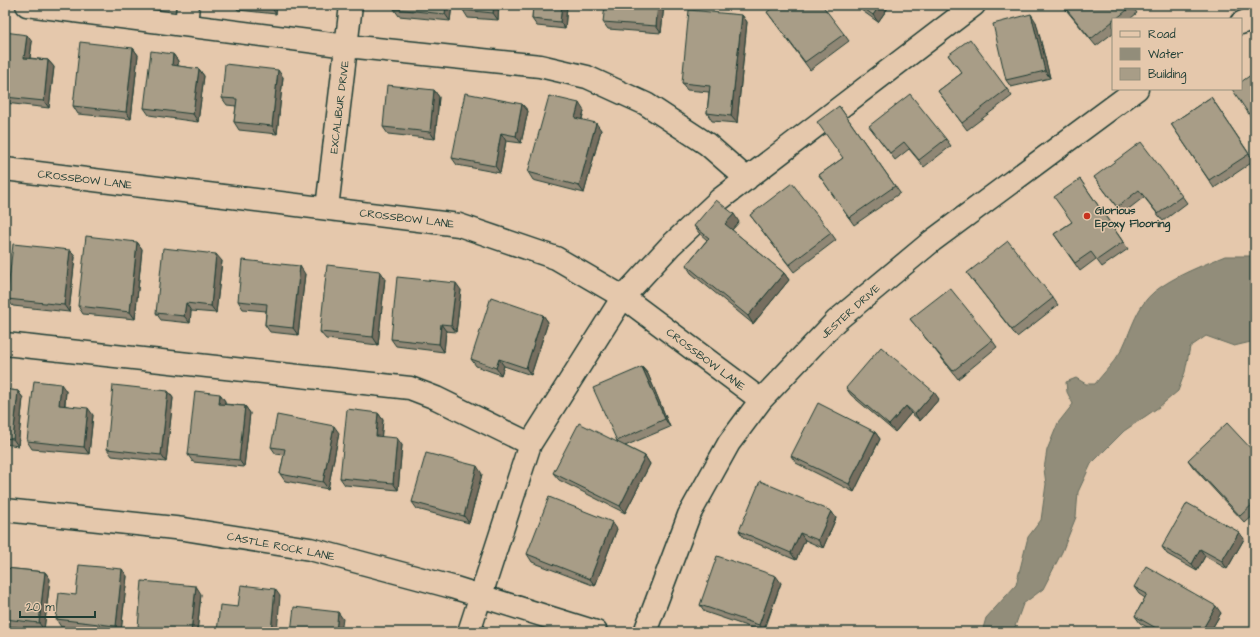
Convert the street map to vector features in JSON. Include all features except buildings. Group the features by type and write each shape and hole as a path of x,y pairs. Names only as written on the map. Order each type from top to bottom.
{"street":[{"path":"28,5 187,15 347,46 540,66 587,77 646,104 707,144 747,179"},
{"name":"EXCALIBUR DRIVE","path":"327,208 351,5"},
{"path":"469,632 530,444 623,297 670,246 719,200 974,5"},
{"path":"1242,23 1255,17"},
{"name":"JESTER DRIVE","path":"645,632 689,515 729,443 760,400 836,320 932,241 1136,90"},
{"name":"CROSSBOW LANE","path":"5,169 459,225 556,258 623,297 760,400"},
{"path":"5,344 410,388 436,398 530,444"},
{"name":"CASTLE ROCK LANE","path":"5,510 184,529 310,549 480,595 596,632"}],"water":[{"path":"1225,256 1255,256 1255,341 1234,346 1206,336 1190,347 1185,372 1178,391 1159,407 1124,431 1091,464 1078,492 1076,517 1062,552 1043,589 1023,604 1013,632 982,632 986,618 1016,585 1028,537 1041,520 1046,484 1044,469 1047,450 1058,423 1073,404 1067,392 1066,382 1076,378 1086,384 1095,384 1120,352 1139,311 1154,292 1179,276"}],"place":[{"name":"Glorious Epoxy Flooring","path":"1087,216"}]}
